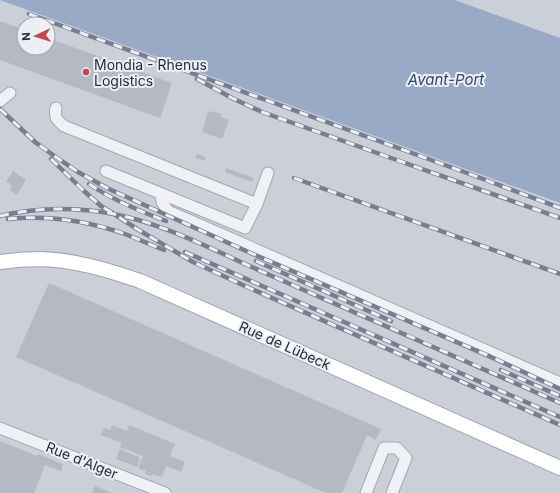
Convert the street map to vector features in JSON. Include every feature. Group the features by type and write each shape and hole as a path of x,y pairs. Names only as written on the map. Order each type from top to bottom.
{"main road":[{"name":"Rue de Lübeck","path":"0,262 39,259 76,263 100,268 140,281 560,468"}],"street":[{"path":"0,101 10,92"},
{"path":"56,108 55,114 57,119 64,126 257,204"},
{"path":"106,171 245,228 257,204 268,173"},
{"path":"161,194 162,202 168,211 560,383"},
{"name":"Rue d'Alger","path":"0,428 165,493"},
{"path":"366,493 384,448 397,448 406,458 392,493"}],"shaded area":[{"path":"0,0 560,0 560,493 0,493"}],"water":[{"name":"Avant-Port","path":"0,0 455,0 560,38 560,203 56,20 56,16 44,16"}],"building":[{"name":"Mondia - Rhenus Logistics","path":"0,21 16,27 16,56 56,56 56,41 172,83 160,118 0,60"},
{"path":"210,111 222,114 221,117 229,120 222,139 202,132 208,112 210,113"},
{"path":"197,154 206,157 205,161 196,158"},
{"path":"226,168 254,178 252,182 225,172"},
{"path":"13,171 26,180 17,195 10,190 12,185 6,182"},
{"path":"49,283 381,429 376,440 367,435 342,493 326,493 16,357"},
{"path":"112,425 127,431 129,425 175,444 170,456 185,462 181,472 166,466 162,477 153,474 152,476 145,474 146,471 138,468 143,456 120,447 122,443 101,435 104,428 110,430"},
{"path":"0,441 37,456 38,454 63,464 61,471 45,465 34,493 0,493"},
{"path":"120,449 139,457 140,459 137,467 116,459"},
{"path":"95,486 112,493 92,493"}],"railway":[{"path":"29,14 560,208"},
{"path":"197,79 262,112 560,218"},
{"path":"0,109 35,142 78,172 109,189 253,254 487,355 560,389"},
{"path":"51,159 101,206 193,262 560,425"},
{"path":"294,178 560,274"},
{"path":"89,184 126,205 166,221"},
{"path":"0,216 28,211 71,209 114,214 155,225 560,403"},
{"path":"8,219 38,218 82,222 111,229 164,250"},
{"path":"185,252 560,417"},
{"path":"256,261 391,321"},
{"path":"501,370 560,396"}],"place":[{"name":"Mondia - Rhenus Logistics","path":"86,72"}]}
